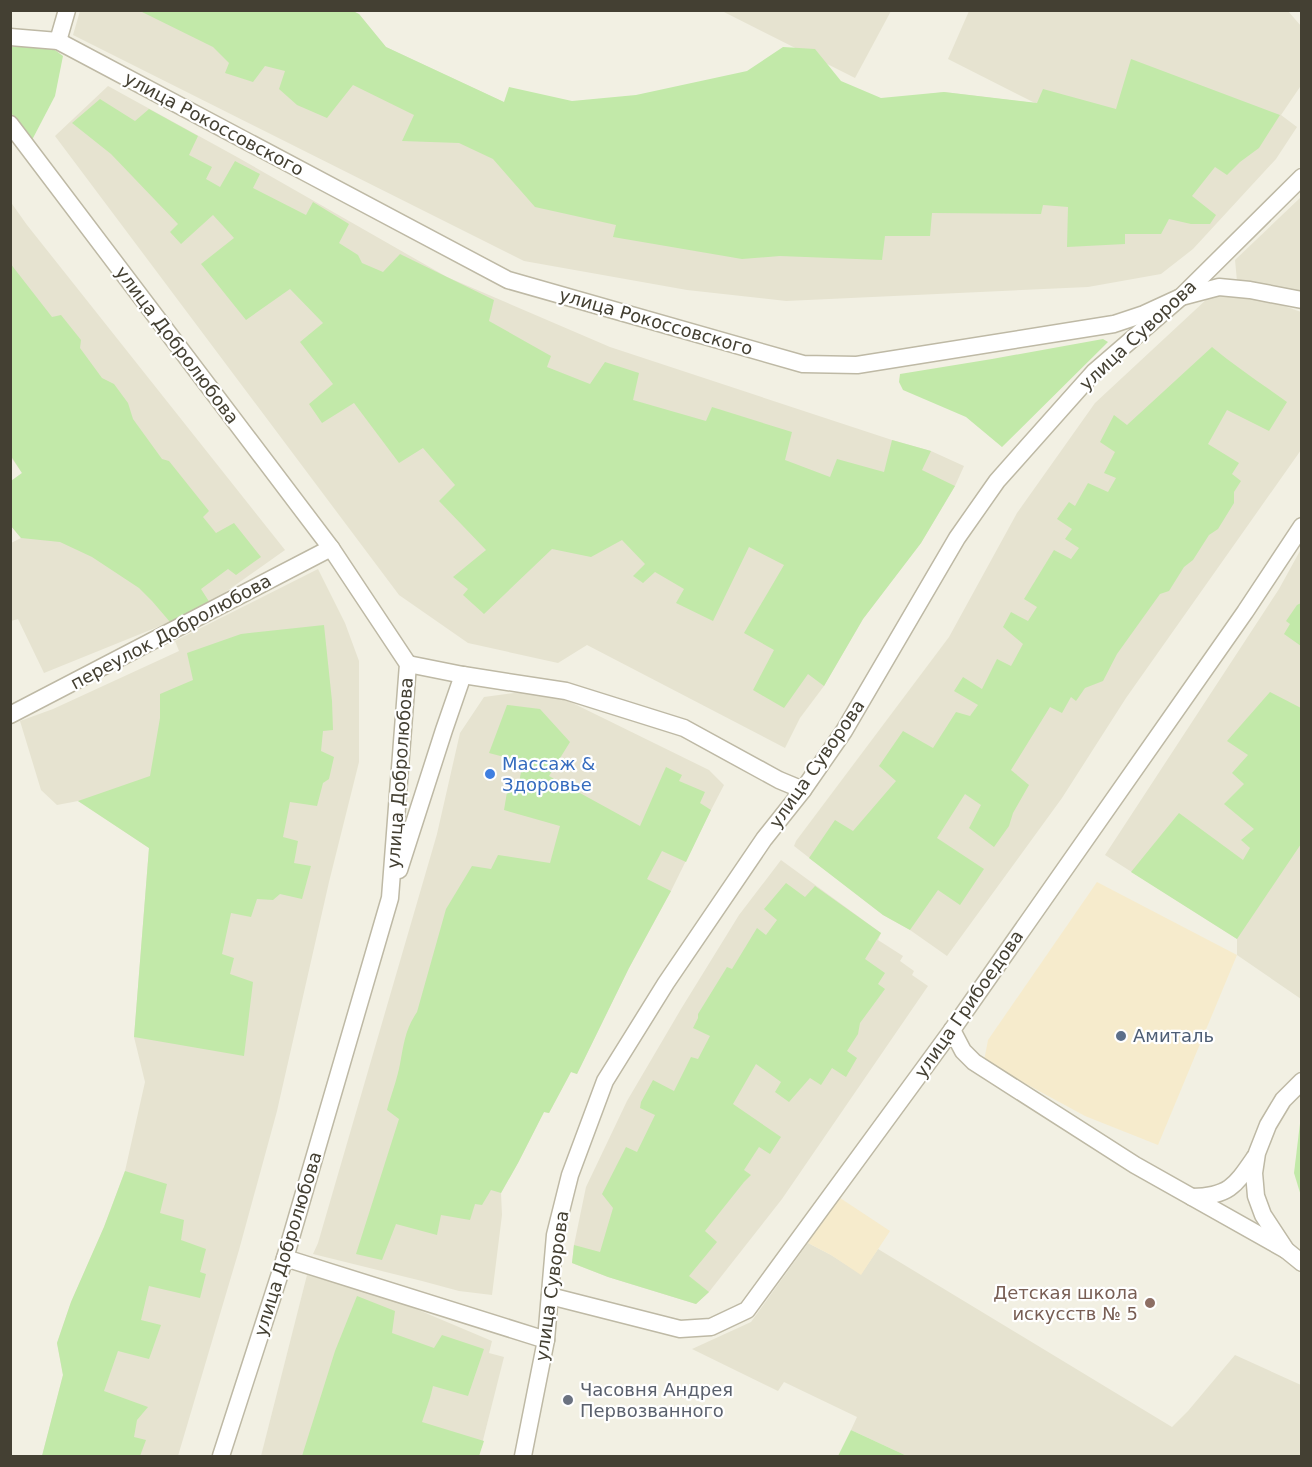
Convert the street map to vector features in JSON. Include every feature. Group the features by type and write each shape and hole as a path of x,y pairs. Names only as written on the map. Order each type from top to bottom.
{"street":[{"path":"10,37 58,41 67,10"},
{"name":"улица Рокоссовского","path":"58,41 508,280 803,364 857,365 1114,324 1144,314 1181,297 1219,287 1250,290 1302,300"},
{"name":"улица Добролюбова","path":"10,124 331,548 408,664 390,898 285,1258 221,1456"},
{"name":"улица Суворова","path":"523,1456 546,1340 555,1235 570,1175 605,1081 666,983 764,839 803,790 844,731 957,538 998,481 1094,372 1181,297 1302,177"},
{"name":"улица Грибоедова","path":"550,1296 680,1329 711,1327 747,1310 951,1029 1238,622 1302,526"},
{"name":"переулок Добролюбова","path":"10,715 331,548"},
{"path":"408,664 567,691 684,728 779,780 803,790"},
{"path":"390,898 463,675"},
{"path":"951,1029 963,1051 974,1062 1135,1165 1286,1250 1302,1263"},
{"path":"1286,1250 1263,1215 1256,1196 1254,1173 1257,1154 1268,1125 1283,1100 1302,1081"},
{"path":"1192,1197 1210,1197 1224,1191 1238,1181 1257,1154"},
{"path":"285,1258 546,1340"}],"shaded area":[{"path":"80,11 353,11 359,14 386,47 529,114 590,137 944,92 1035,103 948,59 969,11 1288,11 1301,26 1302,84 1281,115 1297,127 1276,159 1193,249 1161,274 1088,287 786,301 687,290 524,261 73,35"},
{"path":"722,11 891,11 855,78"},
{"path":"108,86 447,277 610,347 931,451 964,466 955,486 921,543 863,619 824,686 800,718 785,748 587,645 558,663 468,643 399,595 55,136"},
{"path":"1301,197 1301,293 1237,281 1235,260"},
{"path":"10,201 285,550 210,603 170,622 44,673 18,619 11,621 11,543 21,538 11,526 11,481 22,473 10,456"},
{"path":"1237,289 1301,312 1301,450 1126,698 1062,798 947,956 910,930 883,915 794,846 796,841 949,637 1017,513 1095,403 1208,298"},
{"path":"1301,549 1301,999 1237,955 1237,939 1105,855 1279,589"},
{"path":"318,569 345,623 359,661 359,762 277,1111 239,1250 178,1456 42,1456 63,1375 57,1343 71,1302 104,1227 125,1171 145,1082 134,1037 149,848 78,801 57,805 41,790 20,721 53,709 179,651 175,641"},
{"path":"544,689 709,770 724,785 577,1074 571,1072 549,1113 544,1112 501,1193 502,1215 492,1295 459,1291 313,1254 437,834 460,733 484,697"},
{"path":"781,860 881,933 878,940 903,956 900,961 914,971 912,975 928,986 782,1199 709,1292 696,1304 608,1277 572,1263 586,1187 627,1101 739,915"},
{"path":"1097,882 1237,955 1158,1145 1085,1116 984,1061 988,1040"},
{"path":"837,1196 890,1231 861,1275 808,1243"},
{"path":"808,1243 861,1274 878,1249 1172,1427 1235,1355 1301,1385 1301,1456 907,1456 851,1430 857,1417 784,1382 778,1391 692,1349 751,1322"},
{"path":"307,1275 409,1306 492,1341 489,1353 504,1357 479,1456 261,1456"}],"green space":[{"path":"140,11 353,11 359,14 386,47 504,102 509,87 572,101 636,95 747,71 783,47 815,49 841,81 881,98 944,92 1037,103 1043,89 1116,109 1131,59 1280,115 1259,148 1227,175 1215,167 1192,196 1216,215 1210,224 1191,224 1169,219 1161,234 1125,234 1125,244 1067,247 1068,207 1043,205 1041,214 932,213 930,236 885,236 882,260 780,256 742,259 613,237 616,225 535,207 493,159 459,143 402,141 414,115 353,85 327,118 297,105 279,89 285,71 265,66 253,82 225,73 229,63 213,47"},
{"path":"11,47 51,47 63,56 55,96 32,140 11,113"},
{"path":"100,99 135,121 149,109 198,136 189,155 212,167 206,179 220,187 235,161 260,174 253,188 306,215 313,202 349,224 339,243 358,255 362,263 383,272 400,254 494,300 489,321 551,356 547,367 590,384 605,362 639,373 633,400 706,421 712,407 792,432 785,460 830,477 837,459 884,472 892,440 931,451 922,470 955,486 921,543 863,619 824,686 808,674 784,708 753,690 774,650 744,633 784,565 749,547 713,621 676,603 684,589 655,572 643,583 633,576 645,564 622,540 591,557 552,549 484,614 463,595 468,589 453,577 486,550 439,501 455,485 423,448 399,463 354,403 322,423 309,404 333,384 300,342 323,323 290,289 246,320 201,264 234,238 213,215 181,244 170,232 178,224 111,154 72,123"},
{"path":"10,263 52,317 61,315 81,340 80,348 102,378 114,384 128,403 133,419 162,459 169,461 209,511 203,517 216,533 234,523 261,557 236,575 228,569 201,589 210,603 170,622 139,588 92,557 60,542 21,538 11,526 11,481 22,473 11,456"},
{"path":"1103,339 1108,342 1002,447 966,417 903,390 899,382 900,374"},
{"path":"1212,347 1287,402 1269,431 1227,410 1208,444 1239,463 1232,474 1241,481 1234,492 1234,503 1218,529 1209,535 1169,591 1160,594 1117,654 1103,681 1085,688 1076,701 1071,697 1062,713 1050,707 1011,770 1029,785 1013,813 1009,826 994,847 969,828 981,805 965,794 937,838 984,869 960,905 938,890 910,930 883,915 809,858 835,820 853,831 896,781 879,766 903,731 933,748 956,712 970,716 978,705 954,691 963,677 982,689 997,659 1011,666 1023,644 1003,627 1011,612 1028,621 1037,607 1024,599 1054,550 1071,559 1079,548 1065,539 1072,529 1057,519 1069,502 1075,506 1088,483 1108,492 1116,478 1104,473 1115,452 1100,442 1114,415 1127,425"},
{"path":"1301,603 1301,646 1284,634 1290,624 1286,621"},
{"path":"324,625 333,730 323,731 321,751 334,757 329,779 323,783 317,806 290,802 283,837 298,841 294,863 311,866 302,899 280,894 273,900 257,899 251,917 231,913 222,954 234,958 230,974 253,982 244,1056 134,1037 149,848 78,801 150,776 160,718 160,694 193,680 187,653 241,634"},
{"path":"1270,692 1301,708 1301,844 1237,939 1131,872 1179,813 1243,860 1250,848 1241,840 1254,829 1224,804 1244,784 1232,773 1248,755 1227,741"},
{"path":"507,705 540,709 570,742 549,776 640,826 666,767 682,775 679,781 705,792 700,803 711,810 686,862 662,851 647,879 671,891 629,968 577,1074 571,1072 549,1113 544,1112 501,1193 491,1190 482,1205 475,1204 470,1220 441,1215 437,1235 396,1224 382,1260 356,1254 399,1119 387,1110 406,1037 417,1012 446,909 472,866 491,869 498,855 550,863 560,826 504,810 507,792 517,793 523,762 489,753"},
{"path":"786,883 805,897 815,886 881,933 865,959 885,973 878,984 885,989 860,1023 858,1034 847,1051 857,1058 846,1077 832,1068 821,1085 810,1078 789,1102 775,1092 781,1082 756,1064 733,1104 781,1137 770,1154 759,1147 744,1170 751,1175 705,1231 717,1242 689,1276 709,1292 696,1304 608,1277 572,1263 574,1245 600,1252 613,1208 602,1194 626,1147 637,1152 655,1115 640,1108 653,1080 674,1091 691,1057 698,1059 710,1036 693,1028 698,1014 727,967 732,969 757,928 766,935 777,920 764,909"},
{"path":"1301,1115 1301,1196 1294,1173"},
{"path":"125,1171 167,1184 160,1213 184,1220 181,1240 206,1249 200,1272 206,1274 200,1298 149,1286 141,1320 161,1325 149,1359 118,1351 104,1391 148,1407 137,1420 134,1437 146,1440 140,1456 42,1456 63,1375 57,1343 71,1302 104,1227"},
{"path":"357,1296 395,1311 392,1333 434,1348 442,1335 484,1349 468,1396 433,1386 422,1422 484,1441 479,1456 302,1456 335,1351"},
{"path":"851,1430 907,1456 838,1456"}],"place":[{"name":"Массаж & Здоровье","path":"490,774"},
{"name":"Амиталь","path":"1121,1036"},
{"name":"Детская школа искусств № 5","path":"1150,1303"},
{"name":"Часовня Андрея Первозванного","path":"568,1400"}]}
